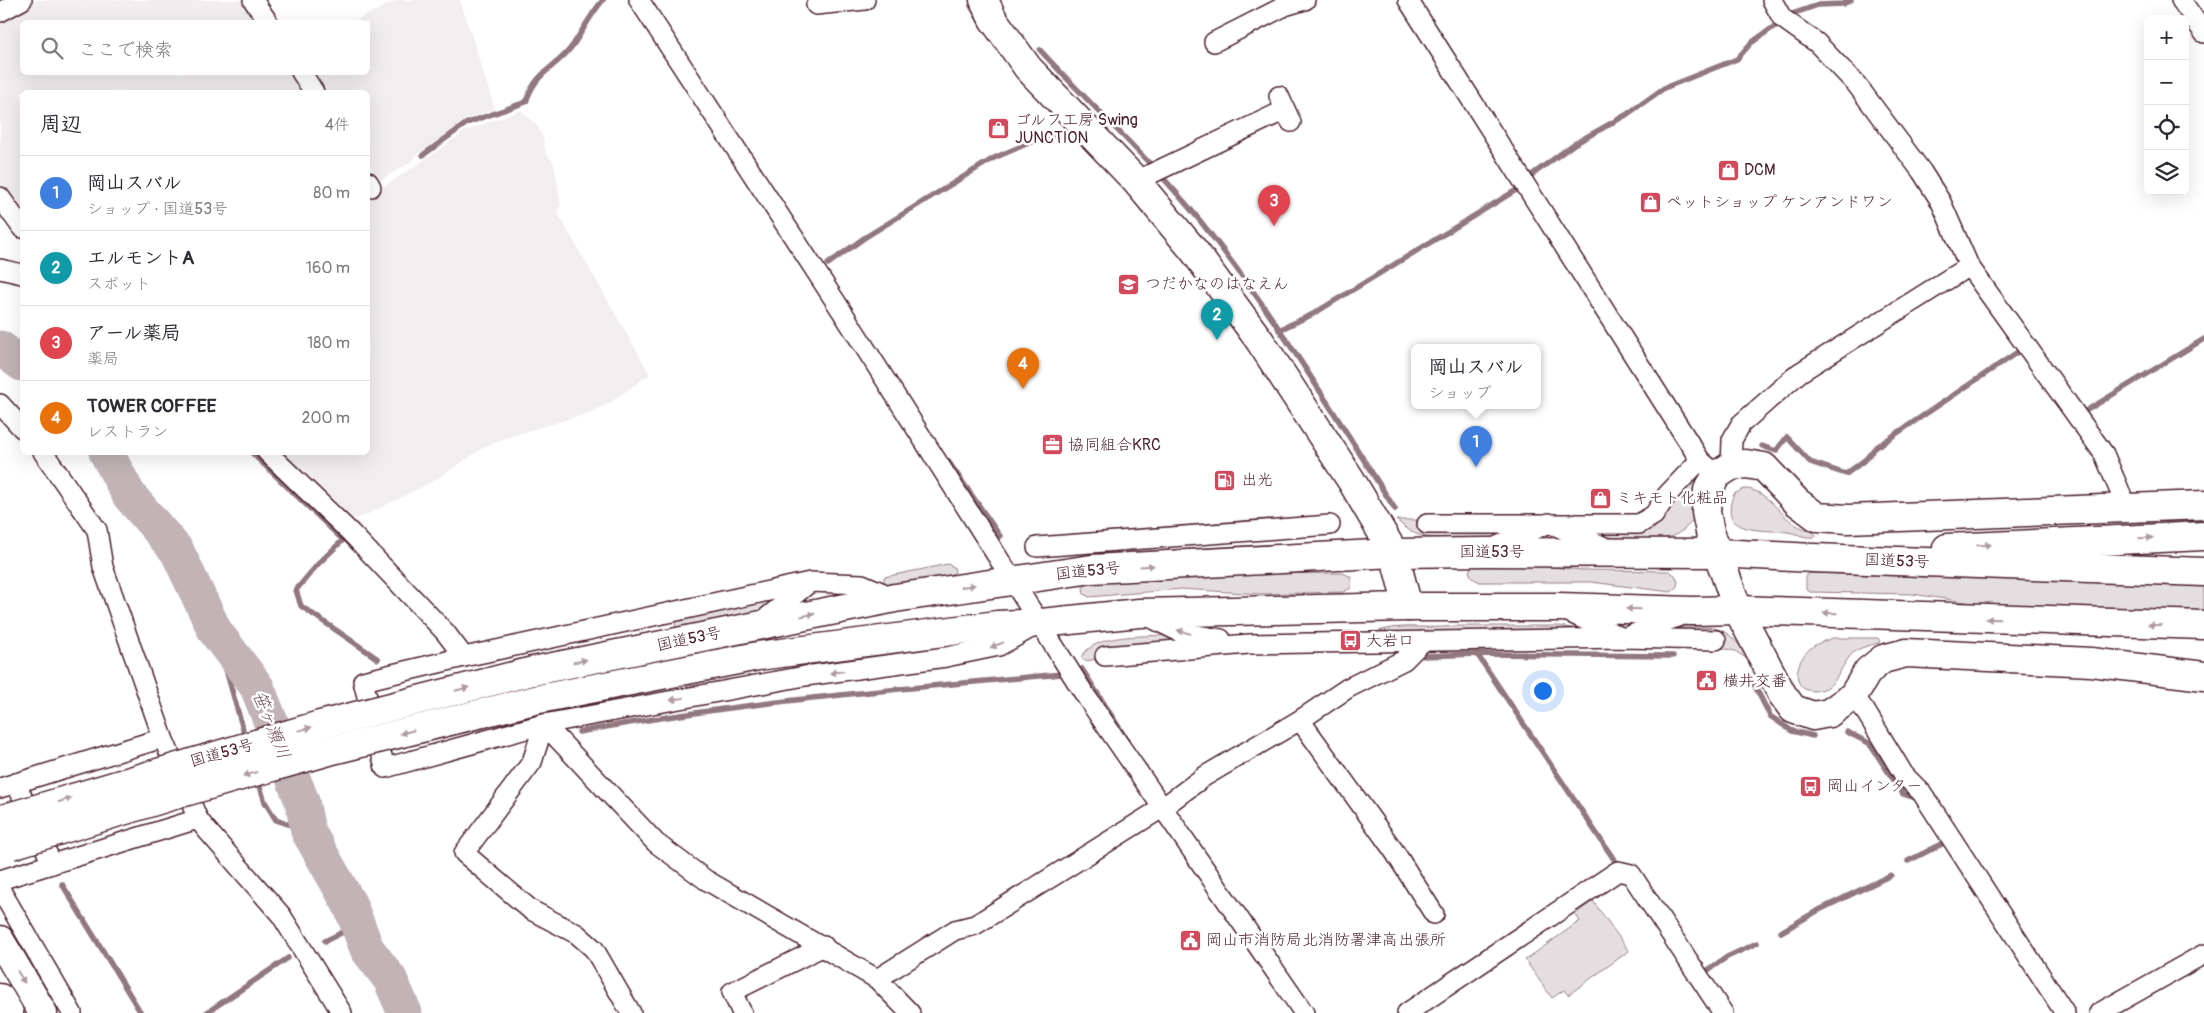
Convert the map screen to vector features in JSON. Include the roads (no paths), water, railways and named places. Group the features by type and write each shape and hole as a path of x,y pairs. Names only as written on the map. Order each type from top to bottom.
{"main road":[{"path":"984,0 993,19 1028,68 1151,175 1195,252 1260,341 1351,480 1394,552 1408,607"},
{"path":"2204,505 1848,519 1817,518 1796,502 1782,484 1764,467 1746,464 1716,467 1708,490 1706,512 1716,553 1738,610 1782,694 1793,709 1813,716 1830,713 1853,696 1868,670 1883,659 1906,654 2090,662 2204,676"},
{"path":"1813,558 1991,544 2204,536"},
{"name":"国道53号","path":"1,820 320,724 533,671 758,624 895,598 1011,579 1092,569 1394,552 1616,552 1716,553 2204,572"},
{"name":"国道53号","path":"6,847 181,793 330,751 542,712 758,656 997,625 1040,623 1140,612 1408,607 1558,607 1693,611 1738,610 2204,626"},
{"path":"0,940 43,1013"},
{"path":"0,998 9,1013"}],"street":[{"path":"0,12 22,0"},
{"path":"253,0 267,20"},
{"path":"639,0 843,313 1072,674 1304,1013"},
{"path":"816,5 866,0"},
{"path":"1214,42 1285,6 1305,0"},
{"path":"1408,0 1524,180 1716,467"},
{"path":"1772,0 1784,20 1817,44 1857,85 1902,145 1941,202 1969,266 2104,454 2121,494 2122,508"},
{"path":"2181,0 2204,33"},
{"path":"303,75 313,90"},
{"path":"1151,175 1285,109"},
{"path":"0,197 20,225"},
{"path":"1427,524 1639,524 1654,515 1667,496 1716,467 1741,424 1799,373 1969,266"},
{"path":"0,269 20,274"},
{"path":"0,404 20,426"},
{"path":"45,455 98,530 103,567 163,738 198,819 281,915 342,1013"},
{"path":"270,455 357,540 445,632 464,657"},
{"path":"1485,552 1549,523 1616,552"},
{"path":"1037,547 1330,526"},
{"path":"1192,535 1224,561"},
{"path":"1092,569 1150,538"},
{"path":"758,624 810,582"},
{"path":"542,712 384,768 363,681 464,657 810,582 862,584 895,598"},
{"path":"1558,607 1623,638 1693,611"},
{"path":"1140,612 1182,633 1249,644"},
{"path":"1105,656 1249,644 1623,638 1716,640"},
{"path":"877,979 956,930 975,925 1162,808 1205,776 1300,720 1348,688 1404,660 1423,640"},
{"path":"1853,696 1864,709 1904,775 1922,793 2065,1013"},
{"path":"542,712 656,843 706,880 824,946 877,979 905,1011"},
{"path":"542,712 532,762 464,853 531,910 577,934 594,948 631,1013"},
{"path":"1300,720 1394,851 1434,914"},
{"path":"52,864 8,785 163,738"},
{"path":"0,880 198,819"},
{"path":"1407,1013 1618,871 1631,874 1723,1013"},
{"path":"0,889 72,1013"},
{"path":"742,1013 732,992 824,946"},
{"path":"2099,1013 2204,954"}],"waterway":[{"path":"423,155 467,123 526,102 535,83 567,53 603,0"},
{"path":"1279,330 1313,314 1518,189 1529,177 1574,144 1626,115 1664,88 1737,59 1751,43 1792,14 1818,5 1843,4 1851,0"},
{"path":"971,6 986,32"},
{"path":"1040,50 1172,187 1212,236 1284,336 1395,509"},
{"path":"828,264 864,238 994,158 1031,142 1071,132"},
{"path":"2080,407 2084,412 2204,339"},
{"path":"1762,446 1776,451 1787,437 1810,462 1846,474 1866,459 1875,448 2025,347"},
{"name":"笹ヶ瀬川","path":"0,348 20,363"},
{"name":"笹ヶ瀬川","path":"108,455 129,495 177,551 215,631 257,687 302,801 308,831 350,905 367,949 390,979 405,1013"},
{"path":"254,455 343,540 318,564 296,590 301,606 378,659"},
{"path":"948,461 1000,536"},
{"path":"215,631 246,740"},
{"path":"1477,654 1615,861"},
{"path":"1424,656 1477,654 1673,656"},
{"path":"1082,669 1127,740"},
{"path":"579,732 759,704 1061,674"},
{"path":"1754,684 1770,716 1792,731 1813,736"},
{"path":"1847,732 1869,743 1903,794 1918,799"},
{"path":"258,780 265,802 276,820 308,831"},
{"path":"1908,861 1948,841"},
{"path":"1781,932 1817,911 1891,875"},
{"path":"62,884 141,1013"},
{"path":"325,941 357,925"},
{"path":"1705,972 1727,957 1757,943"},
{"path":"206,1013 288,958"}],"place":[{"name":"ゴルフ工房 Swing JUNCTION","path":"999,129"},
{"name":"DCM","path":"1728,170"},
{"name":"ペットショップ ケンアンドワン","path":"1650,202"},
{"name":"アール薬局","path":"1274,226"},
{"name":"つだかなのはなえん","path":"1129,284"},
{"name":"エルモントA","path":"1217,340"},
{"name":"TOWER COFFEE","path":"1023,389"},
{"name":"協同組合KRC","path":"1052,445"},
{"name":"岡山スバル","path":"1476,467"},
{"name":"出光","path":"1225,480"},
{"name":"ミキモト化粧品","path":"1600,498"},
{"name":"大岩口","path":"1350,641"},
{"name":"横井交番","path":"1707,681"},
{"name":"岡山インター","path":"1811,786"},
{"name":"岡山市消防局北消防署津高出張所","path":"1190,940"}]}
